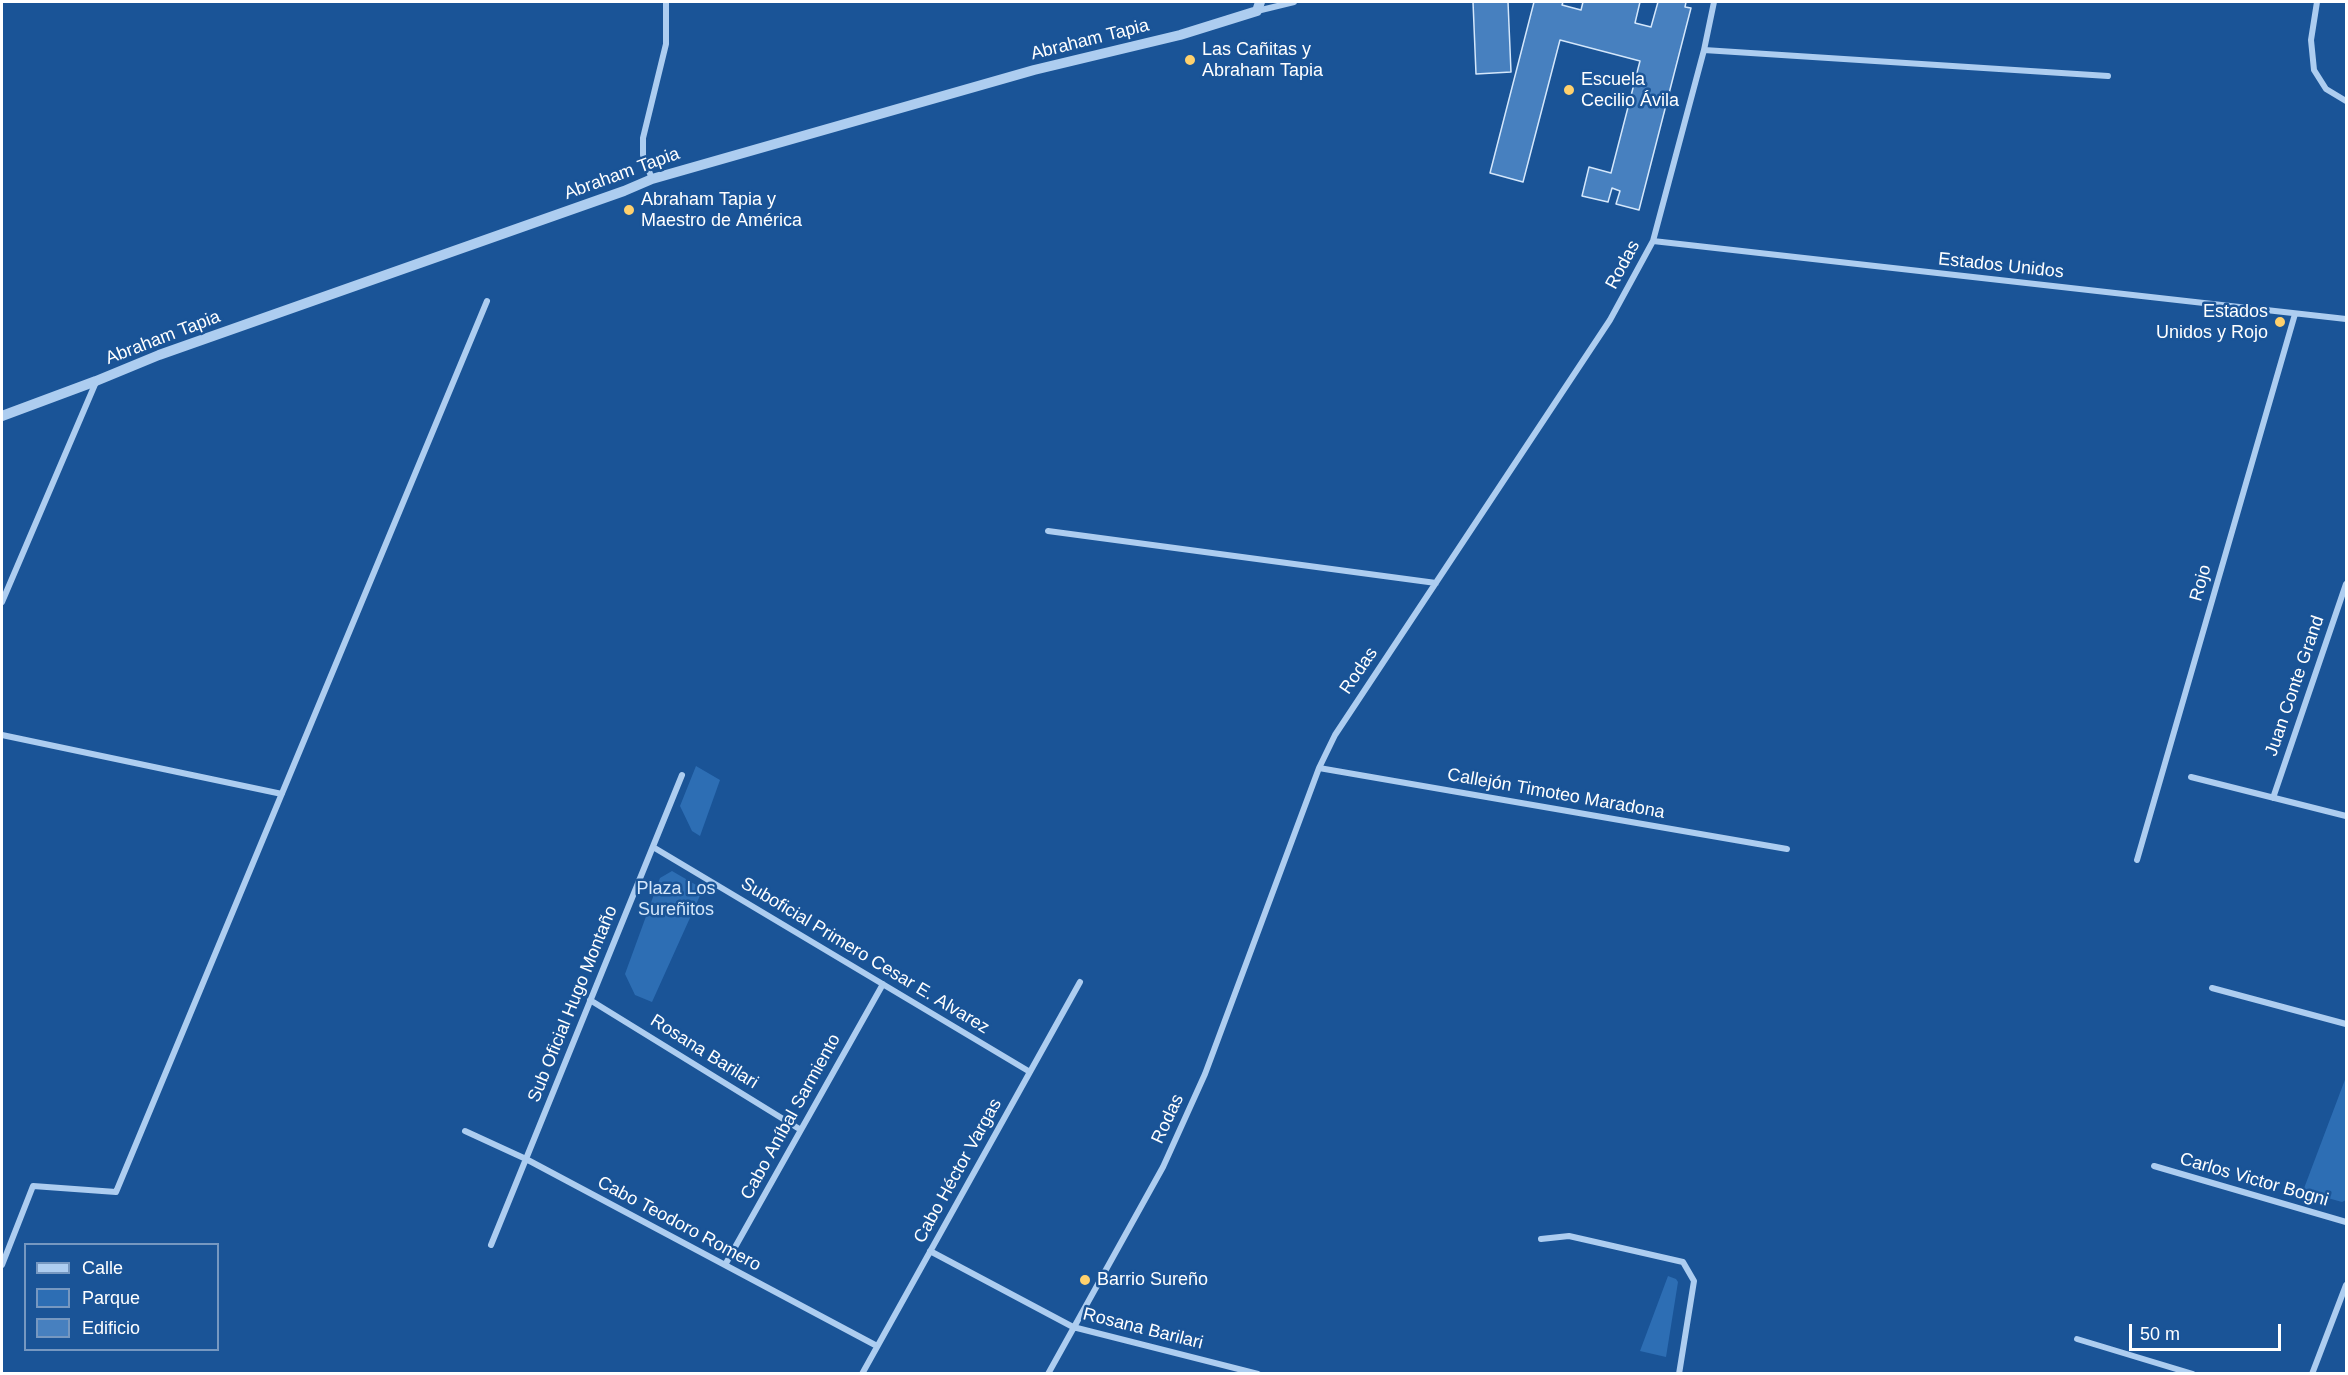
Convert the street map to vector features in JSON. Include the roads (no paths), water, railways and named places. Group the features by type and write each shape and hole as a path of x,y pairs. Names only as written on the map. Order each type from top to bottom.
{"street":[{"path":"652,179 643,155 643,138 666,44 666,2"},
{"path":"1258,7 1294,2"},
{"name":"Rodas","path":"1048,1374 1163,1167 1205,1074 1319,768 1335,735 1610,320 1653,241 1704,50 1714,2"},
{"path":"2318,2 2311,40 2314,70 2326,89 2346,101"},
{"name":"Abraham Tapia","path":"2,416 159,355 624,191 652,179 1034,70 1180,35 1258,7"},
{"path":"1704,50 2108,76"},
{"name":"Estados Unidos","path":"1653,241 2346,319"},
{"path":"2,1265 33,1186 116,1192 487,302"},
{"name":"Rojo","path":"2137,860 2295,314"},
{"path":"2,602 96,381"},
{"path":"1048,531 1436,583"},
{"name":"Juan Conte Grand","path":"2273,798 2346,584"},
{"path":"2,735 282,794"},
{"name":"Callejón Timoteo Maradona","path":"1319,768 1787,849"},
{"name":"Sub Oficial Hugo Montaño","path":"490,1245 682,775"},
{"path":"2191,777 2346,816"},
{"name":"Suboficial Primero Cesar E. Alvarez","path":"653,847 1030,1072"},
{"name":"Cabo Héctor Vargas","path":"862,1374 1080,982"},
{"name":"Cabo Aníbal Sarmiento","path":"725,1265 883,984"},
{"path":"2212,988 2346,1024"},
{"name":"Rosana Barilari","path":"590,1000 801,1130"},
{"name":"Cabo Teodoro Romero","path":"465,1131 526,1159 877,1346"},
{"name":"Carlos Victor Bogni","path":"2154,1166 2346,1222"},
{"path":"1541,1239 1569,1236 1683,1262 1694,1281 1679,1374"},
{"name":"Rosana Barilari","path":"930,1251 1073,1327 1258,1374"},
{"path":"2312,1374 2346,1285"},
{"path":"2077,1338 2193,1374"}],"place":[{"name":"Las Cañitas y Abraham Tapia","path":"1190,60"},
{"name":"Escuela Cecilio Ávila","path":"1569,90"},
{"name":"Abraham Tapia y Maestro de América","path":"629,210"},
{"name":"Estados Unidos y Rojo","path":"2280,322"},
{"name":"Barrio Sureño","path":"1085,1280"}],"park label":[{"name":"Plaza Los Sureñitos","path":"676,899"}]}
